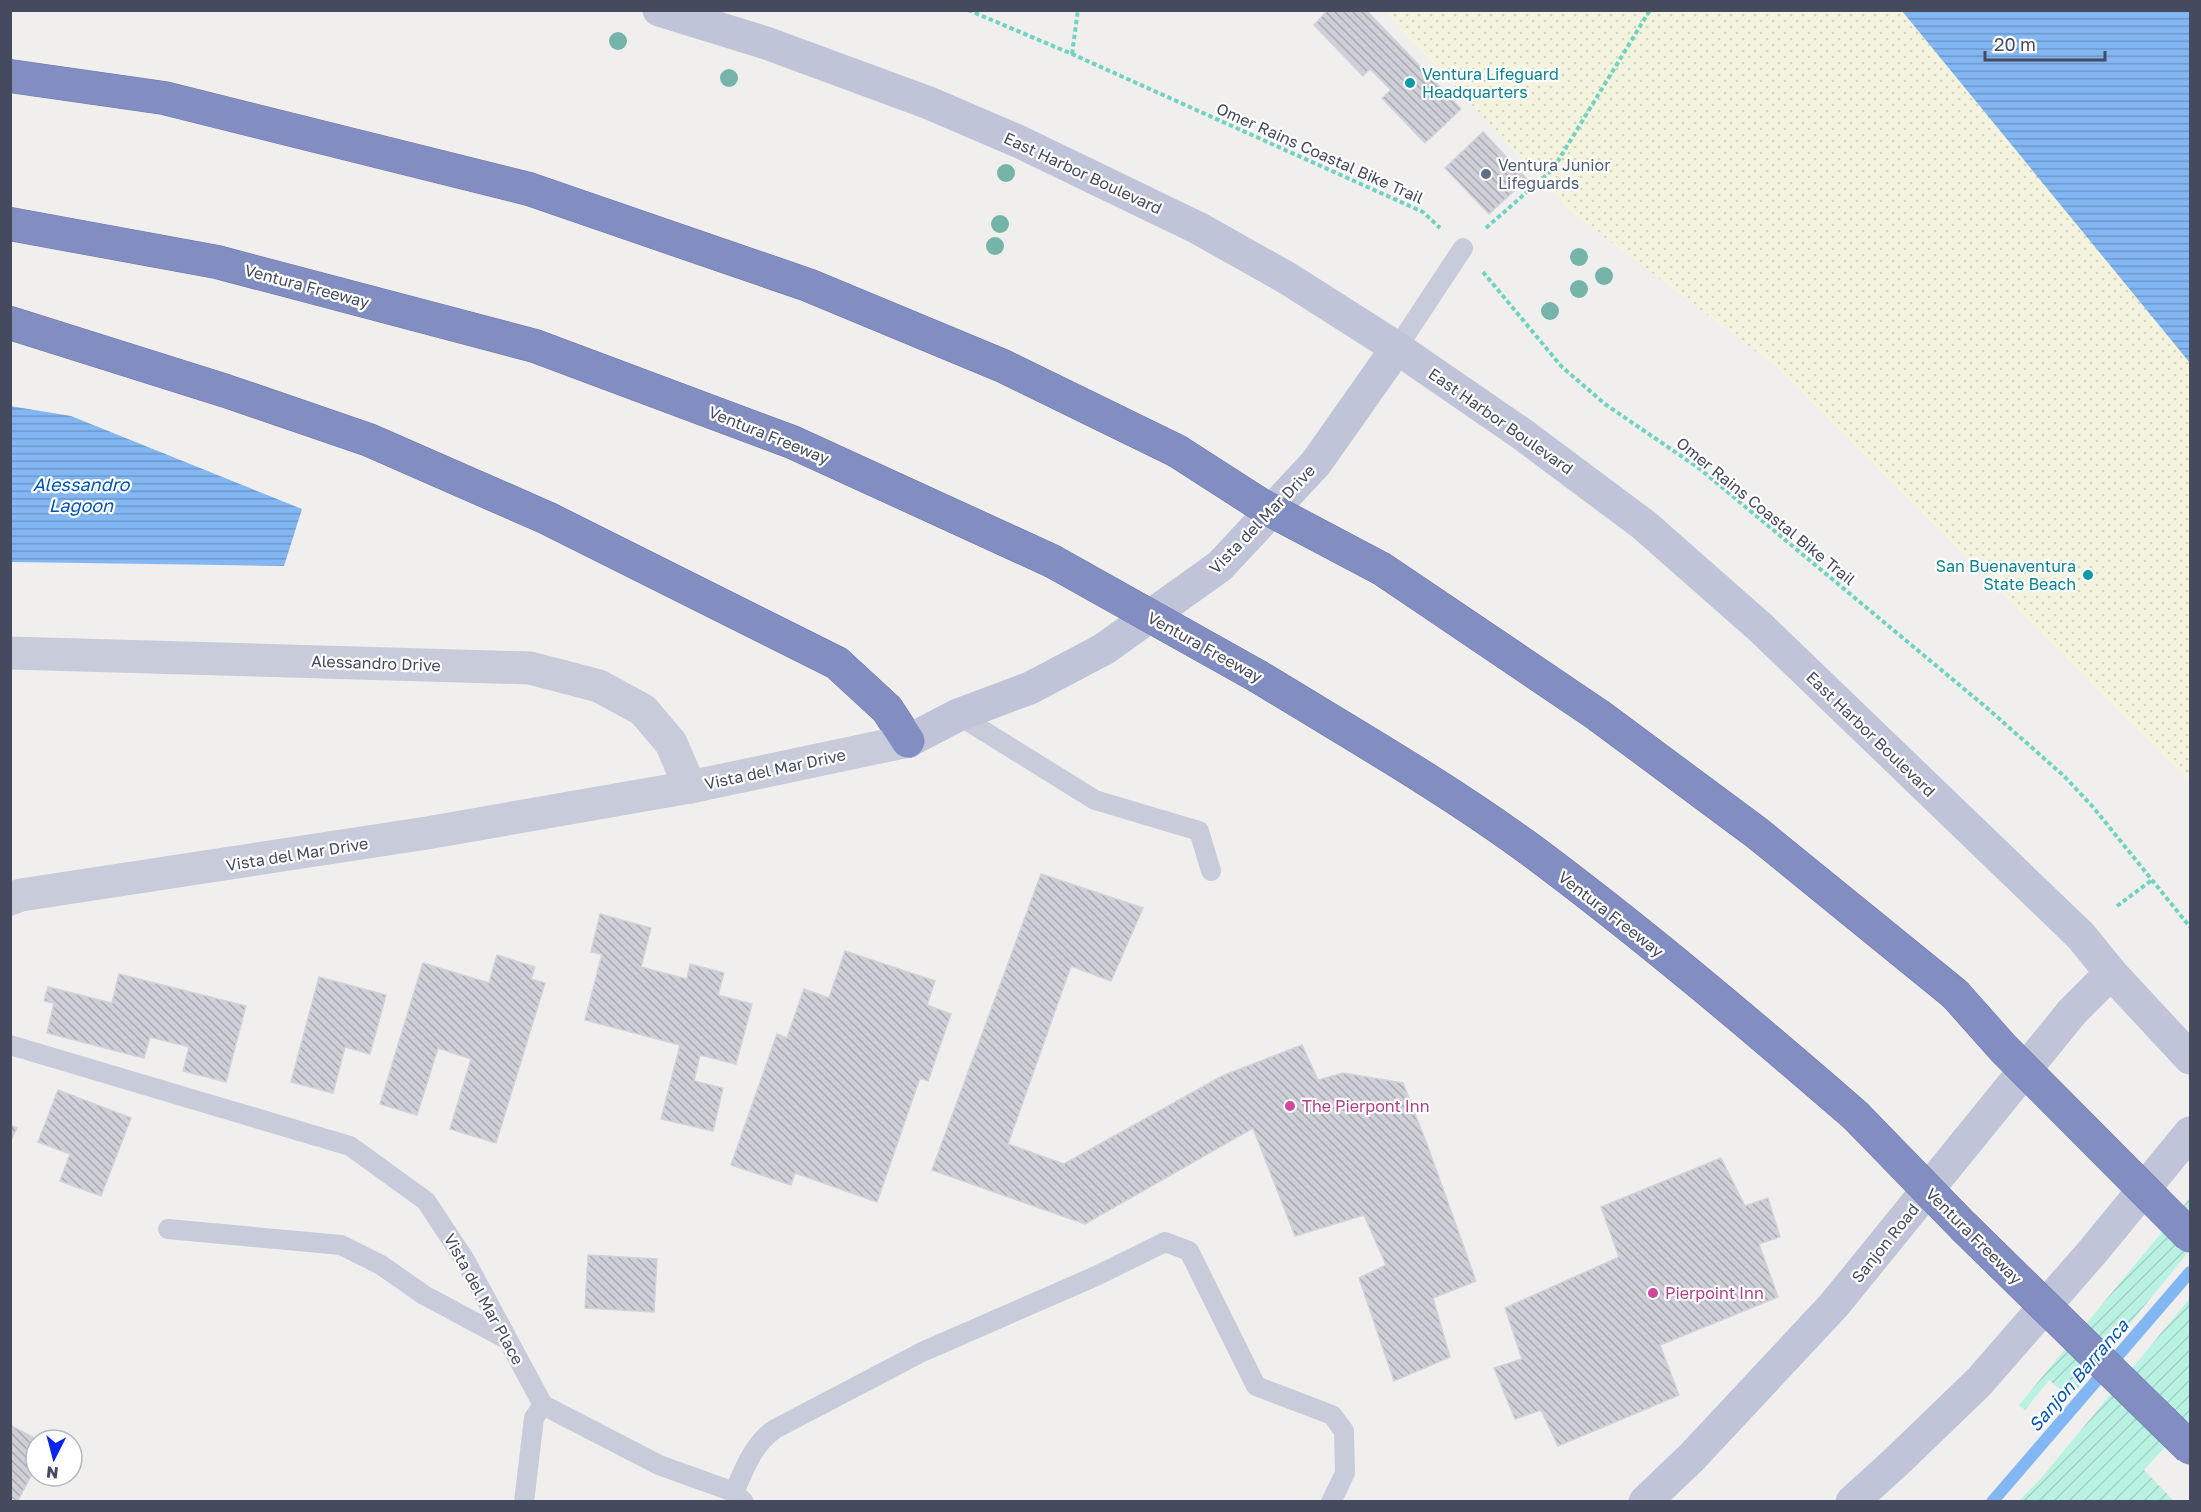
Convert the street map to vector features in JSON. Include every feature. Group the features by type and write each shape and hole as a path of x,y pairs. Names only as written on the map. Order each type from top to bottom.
{"highway":[{"path":"10,76 164,98 529,189 808,285 1003,366 1177,451 1261,505 1382,569 1598,715 1757,833 1955,994 2003,1048 2190,1236"},
{"name":"Ventura Freeway","path":"10,224 217,262 535,346 792,441 1052,561 1259,677 1420,775 1534,853 1737,1012 1855,1115 1963,1226 2190,1448"},
{"path":"10,323 226,391 369,440 547,518 837,663 887,709 908,741"}],"main road":[{"name":"East Harbor Boulevard","path":"659,10 766,43 928,103 1029,147 1198,228 1287,278 1397,348 1503,420 1644,525 1761,628 2081,936 2190,1058"},
{"name":"Vista del Mar Drive","path":"908,741 958,715 1030,688 1104,649 1220,566 1316,463 1397,348"},
{"name":"Sanjon Road","path":"1645,1502 1692,1457 1834,1305 2072,1012 2111,972"},
{"path":"1852,1502 1979,1382 2094,1250 2190,1133"}],"street":[{"name":"Alessandro Drive","path":"10,653 530,668 598,686 643,710 671,742 690,787"},
{"name":"Vista del Mar Drive","path":"10,898 415,835 690,787 908,741"}],"lane":[{"path":"1397,348 1462,248"},
{"path":"958,715 1095,800 1199,831 1211,871"},
{"name":"Vista del Mar Place","path":"10,1045 350,1146 426,1201 465,1260 543,1405"},
{"path":"168,1229 341,1245 381,1265 424,1295 508,1340"},
{"path":"524,1502 534,1418 543,1405 659,1465 739,1497 755,1448 762,1438 775,1429 922,1353 1096,1276 1165,1242 1190,1251 1256,1386 1332,1415 1344,1431 1345,1473 1331,1502"}],"path":[{"name":"Omer Rains Coastal Bike Trail","path":"968,10 1072,54 1423,212 1462,248 1562,367 1605,404 1700,469 1987,708 2071,784 2093,807 2190,927"},
{"path":"1072,54 1078,10"},
{"path":"1462,248 1553,169 1650,10"},
{"path":"2117,906 2152,880"}],"sand":[{"name":"San Buenaventura State Beach","path":"1385,11 2171,11 2190,37 2190,782 1779,369 1570,211"}],"green space":[{"path":"2190,1198 2190,1250 2070,1397 2049,1380 2025,1410 2019,1405"},
{"path":"2190,1298 2190,1420 2144,1470 2174,1501 2018,1502 2043,1476"}],"water":[{"path":"1902,11 2190,11 2190,363"},
{"name":"Alessandro Lagoon","path":"10,406 71,416 302,509 284,566 11,562"}],"building":[{"name":"Ventura Lifeguard Headquarters","path":"1328,10 1366,10 1461,109 1425,143 1382,98 1391,90 1370,69 1363,76 1314,25"},
{"name":"Ventura Junior Lifeguards","path":"1483,132 1527,179 1489,214 1445,168"},
{"name":"The Pierpont Inn","path":"1041,874 1143,908 1111,981 1071,966 1008,1144 1064,1164 1222,1076 1302,1045 1318,1080 1343,1073 1403,1083 1476,1281 1433,1298 1450,1357 1394,1381 1359,1278 1386,1265 1364,1215 1295,1236 1253,1128 1085,1224 932,1170"},
{"path":"600,914 651,928 641,967 687,979 690,964 724,973 718,995 752,1004 736,1064 700,1055 694,1081 723,1088 713,1131 661,1119 680,1045 585,1020 602,954 591,952"},
{"path":"845,951 935,981 927,1005 951,1014 928,1081 920,1078 877,1202 795,1173 791,1185 731,1165 777,1034 787,1038 804,989 829,998"},
{"path":"497,955 535,967 531,979 545,983 496,1143 450,1129 471,1059 438,1048 417,1115 380,1104 423,963 489,983"},
{"path":"119,974 246,1006 226,1082 183,1071 189,1047 150,1037 144,1058 47,1033 54,1003 44,1001 48,987 112,1003"},
{"path":"319,977 386,995 370,1054 345,1047 333,1093 291,1082"},
{"path":"58,1090 131,1118 101,1196 60,1181 70,1154 38,1142"},
{"path":"10,1125 17,1128 10,1142"},
{"path":"1721,1158 1745,1206 1768,1198 1780,1237 1759,1244 1778,1297 1660,1345 1679,1395 1558,1446 1541,1410 1515,1419 1494,1368 1522,1359 1505,1308 1619,1257 1601,1207"},
{"path":"588,1255 657,1259 654,1312 585,1308"},
{"path":"10,1425 24,1432 25,1488 17,1502 10,1498"}],"waterway":[{"name":"Sanjon Barranca","path":"1992,1502 2190,1272"}],"place":[{"name":"Ventura Lifeguard Headquarters","path":"1410,83"},
{"name":"Ventura Junior Lifeguards","path":"1486,174"},
{"name":"San Buenaventura State Beach","path":"2088,575"},
{"name":"The Pierpont Inn","path":"1290,1106"},
{"name":"Pierpoint Inn","path":"1653,1293"}]}
